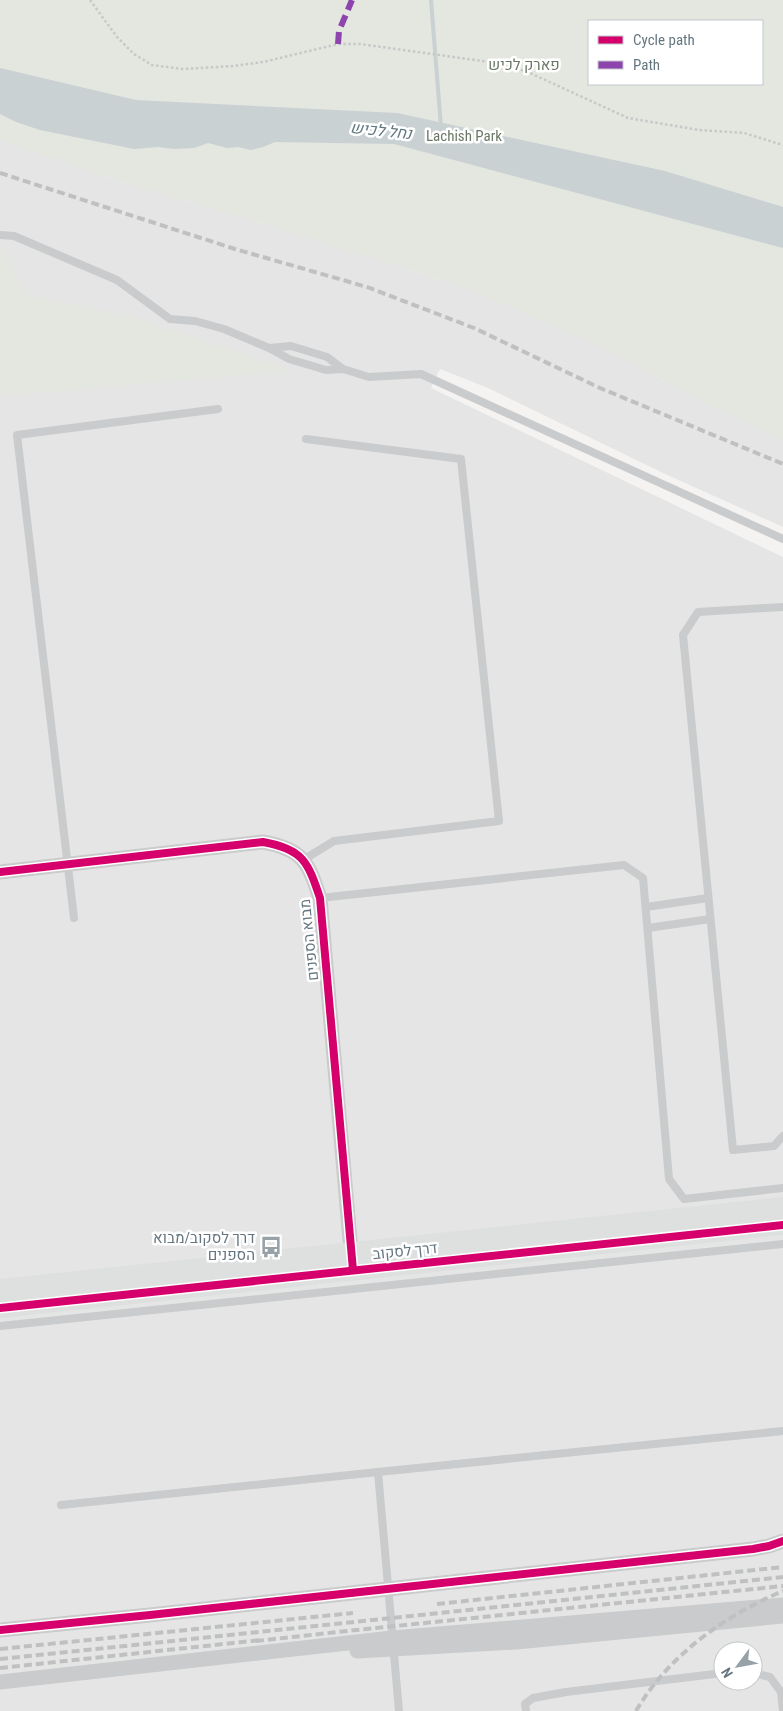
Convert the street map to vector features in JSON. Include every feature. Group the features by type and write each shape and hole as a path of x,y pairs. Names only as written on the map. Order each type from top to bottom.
{"street":[{"name":"מבוא הספנים","path":"0,872 263,842 292,850 303,860 311,872 320,898 352,1261"},
{"name":"דרך לסקוב","path":"0,1308 352,1261 783,1207"},
{"name":"דרך לסקוב","path":"0,1289 783,1225"},
{"path":"0,1630 753,1549 783,1541"},
{"path":"0,1682 36,1676 393,1644 783,1605"},
{"path":"0,1689 362,1651 393,1644 516,1642 783,1616"}],"lane":[{"path":"0,235 14,236 117,280 170,319 196,321 224,329 289,358 326,370 343,369"},
{"path":"268,348 290,346 327,357 343,369 369,377 421,374 783,539"},
{"path":"74,918 18,435 218,409"},
{"path":"303,860 334,841 499,821 461,459 306,439"},
{"path":"783,607 698,612 683,635 733,1150 774,1146 783,1136"},
{"path":"320,898 624,865 643,878 669,1180 684,1199 783,1188"},
{"path":"646,907 708,898"},
{"path":"648,928 710,919"},
{"path":"0,1326 783,1244"},
{"path":"62,1505 783,1431"},
{"path":"378,1472 399,1711"},
{"path":"526,1711 525,1704 533,1698 566,1692 713,1674"},
{"path":"763,1675 770,1677 781,1692 783,1711"}],"path":[{"path":"90,0 117,37 134,54 152,65 183,69 233,66 263,62 338,44 360,44 504,64 530,73 628,118 699,130 744,134 783,145"}],"shaded area":[{"path":"0,140 121,182 278,228 466,288 602,347 707,404 783,440 783,527 663,473 488,388 440,369 431,388 783,557 783,1711 0,1711"}],"green space":[{"name":"Lachish Park","path":"0,0 783,0 783,440 707,404 602,347 466,288 278,228 121,182 0,140"},
{"path":"0,248 28,295 132,317 294,371 0,396"}],"water":[{"name":"נחל לכיש","path":"0,68 136,100 397,113 665,171 783,207 783,248 394,144 275,142 251,150 238,147 227,148 208,143 194,148 174,149 158,147 134,149 40,130 0,114"}],"waterway":[{"path":"431,0 441,127"}],"railway":[{"path":"0,173 235,249 367,287 474,328 600,388 783,464"},
{"path":"437,1604 783,1567"},
{"path":"0,1659 783,1577"},
{"path":"256,1641 783,1586"},
{"path":"636,1711 649,1691 665,1672 700,1639 740,1612 783,1591"},
{"path":"0,1649 353,1613"},
{"path":"0,1668 261,1640"}],"marked path":[{"path":"338,44 339,31 352,0"}],"cycle path":[{"path":"0,872 263,842 287,849 302,859 312,875 320,898 353,1270"},
{"path":"0,1308 783,1225"},
{"path":"0,1630 753,1549 783,1541"}],"place":[{"name":"דרך לסקוב/מבוא הספנים","path":"271,1247"}],"park label":[{"name":"פארק לכיש","path":"524,65"}]}
